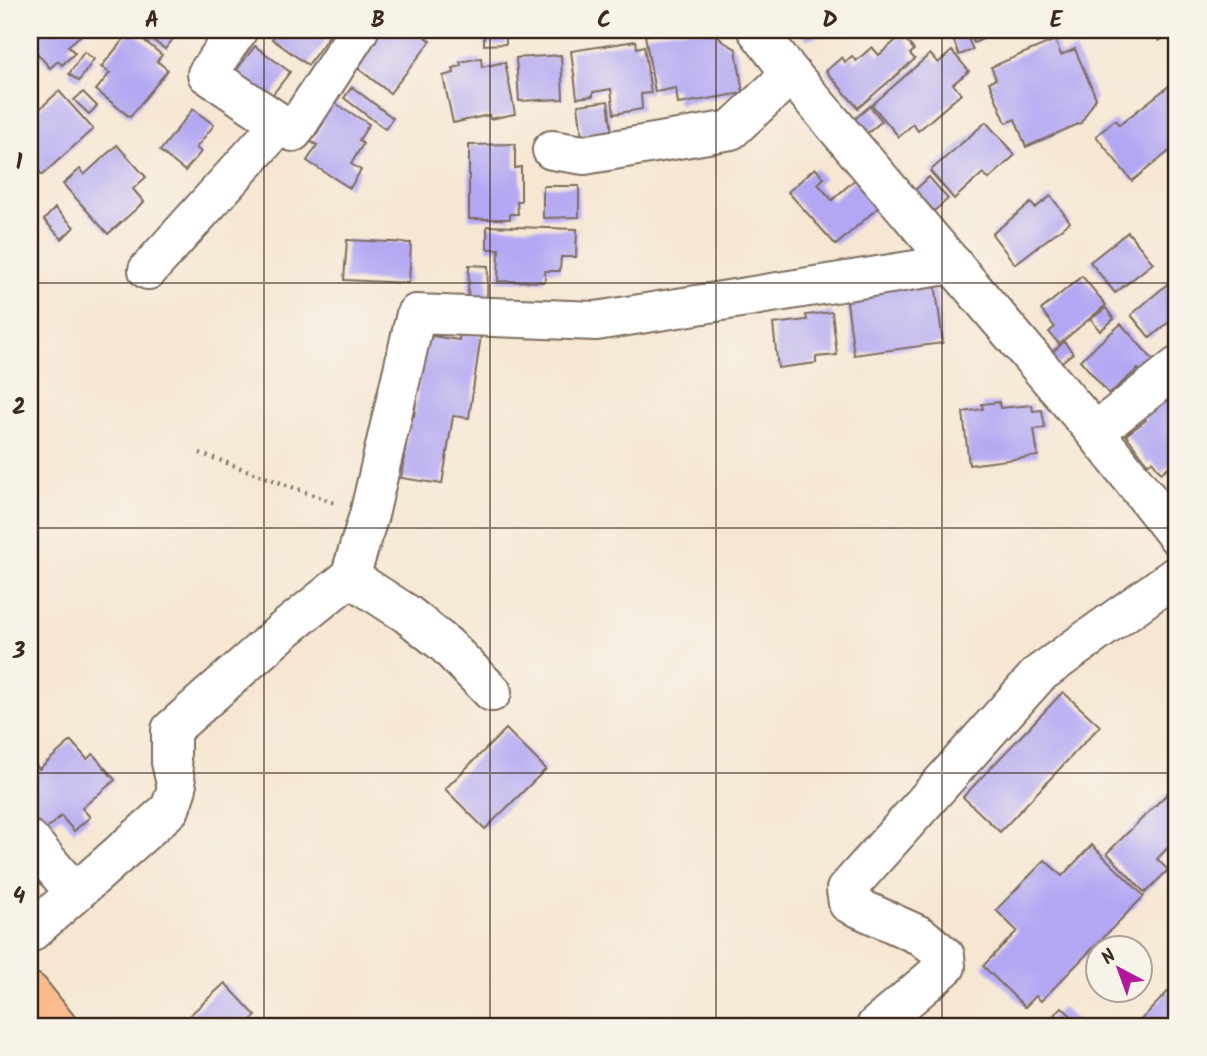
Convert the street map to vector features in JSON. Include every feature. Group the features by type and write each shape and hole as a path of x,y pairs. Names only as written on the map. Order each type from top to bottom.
{"main road":[{"path":"30,992 57,1026"}],"street":[{"path":"238,30 207,74 293,132 359,30"},
{"path":"757,30 791,74 1095,432 1177,536"},
{"path":"552,150 584,155 731,130 791,74"},
{"path":"148,270 280,124"},
{"path":"30,933 170,809 177,788 171,762 171,730 284,630 349,578 369,515 416,314 596,321 953,264"},
{"path":"1095,432 1177,367"},
{"path":"876,1026 946,966 945,956 921,936 848,903 846,890 1039,674 1177,575"},
{"path":"349,578 407,614 446,645 492,692"},
{"path":"30,840 75,893"}],"path":[{"path":"200,453 369,515"}],"building":[{"path":"45,30 87,30 68,46 75,53 62,65 58,61 50,68 30,45"},
{"path":"131,30 162,55 157,61 168,70 130,117 96,90 110,73 101,67"},
{"path":"139,30 180,30 165,49"},
{"path":"279,30 333,30 308,65 272,39"},
{"path":"376,30 416,30 431,41 390,93 351,63"},
{"path":"484,30 538,30 538,37 506,37 506,44 484,45"},
{"path":"673,30 715,30 722,41 736,49 743,93 678,104 676,88 655,92 645,35"},
{"path":"804,30 840,30 840,31 806,39"},
{"path":"967,30 1002,30 974,43"},
{"path":"1151,30 1175,30 1159,41"},
{"path":"965,31 973,50 959,55 952,36"},
{"path":"902,35 914,50 910,54 915,59 858,108 826,71 842,57 845,62 852,56 856,61 872,47 879,55"},
{"path":"1055,40 1061,55 1075,49 1096,98 1081,123 1026,147 1015,119 1006,123 989,82 996,79 991,67"},
{"path":"636,41 637,48 644,46 651,93 641,94 642,109 614,114 611,89 593,92 593,96 577,98 571,51"},
{"path":"255,46 290,72 270,98 236,71"},
{"path":"952,51 969,71 953,84 961,94 918,131 913,124 899,137 872,105 930,54 938,63"},
{"path":"84,52 94,59 79,81 69,74"},
{"path":"561,55 563,99 519,101 516,58"},
{"path":"481,58 482,67 505,62 515,114 490,119 489,115 453,123 443,76 454,73 453,68 461,66 460,62"},
{"path":"1174,82 1177,86 1177,145 1132,181 1096,136 1115,120 1119,125"},
{"path":"352,87 393,118 385,129 344,98"},
{"path":"59,91 93,129 42,175 30,161 30,118"},
{"path":"83,92 97,106 89,114 74,100"},
{"path":"330,100 369,124 359,140 363,144 351,164 361,170 350,188 307,161 317,145 311,142 324,122 318,118"},
{"path":"608,101 612,133 582,136 578,105"},
{"path":"870,106 882,121 863,137 851,122"},
{"path":"193,109 214,125 196,148 201,152 185,171 160,151"},
{"path":"986,122 1015,155 989,179 983,173 954,199 930,171"},
{"path":"515,144 515,168 521,167 521,201 517,201 518,214 510,214 510,219 469,219 469,145"},
{"path":"117,145 146,177 133,189 144,202 108,234 63,184 80,169 84,175"},
{"path":"815,168 824,178 818,184 832,200 858,177 882,204 836,245 788,192"},
{"path":"929,177 948,199 934,211 915,190"},
{"path":"543,186 579,186 579,217 543,218"},
{"path":"1051,196 1070,222 1015,264 992,234 1031,203 1035,208"},
{"path":"55,208 74,227 62,239 44,220"},
{"path":"487,226 577,229 576,257 561,257 560,271 545,271 545,282 498,281 499,249 487,249"},
{"path":"1128,232 1153,263 1115,293 1090,262"},
{"path":"347,240 411,243 409,283 344,280"},
{"path":"469,265 488,266 487,299 468,298"},
{"path":"1082,276 1106,305 1059,344 1049,332 1055,327 1041,310"},
{"path":"1171,281 1177,288 1177,315 1150,338 1131,315"},
{"path":"935,283 943,343 854,355 846,295"},
{"path":"1106,308 1114,319 1100,331 1091,319"},
{"path":"832,312 837,355 816,357 816,363 778,368 773,324 807,320 806,315"},
{"path":"1121,324 1156,363 1143,375 1138,369 1109,394 1080,360"},
{"path":"460,332 481,335 469,418 453,416 442,484 401,478 410,415 414,416 426,335 459,340"},
{"path":"1064,342 1073,353 1058,365 1049,355"},
{"path":"1169,394 1177,406 1177,443 1174,446 1177,460 1161,473 1152,461 1148,464 1126,435 1146,420 1141,414"},
{"path":"999,402 1000,408 1032,405 1033,411 1042,410 1045,428 1034,429 1038,456 969,465 963,412 983,409 982,404"},
{"path":"1063,692 1100,726 1000,832 963,797"},
{"path":"506,729 546,769 485,829 445,789"},
{"path":"71,741 87,759 93,754 115,780 82,808 90,817 74,831 61,816 44,831 30,815 30,768 35,764 39,769"},
{"path":"1169,792 1177,801 1177,838 1157,859 1168,870 1145,893 1107,853"},
{"path":"1092,845 1144,896 1107,934 1084,934 1084,957 1041,1001 1036,996 1025,1007 983,966 1017,931 996,910 1045,860 1062,876"},
{"path":"1177,982 1177,1026 1135,1026"},
{"path":"225,983 256,1016 244,1026 178,1026"},
{"path":"1062,1007 1081,1026 1043,1026"}]}
